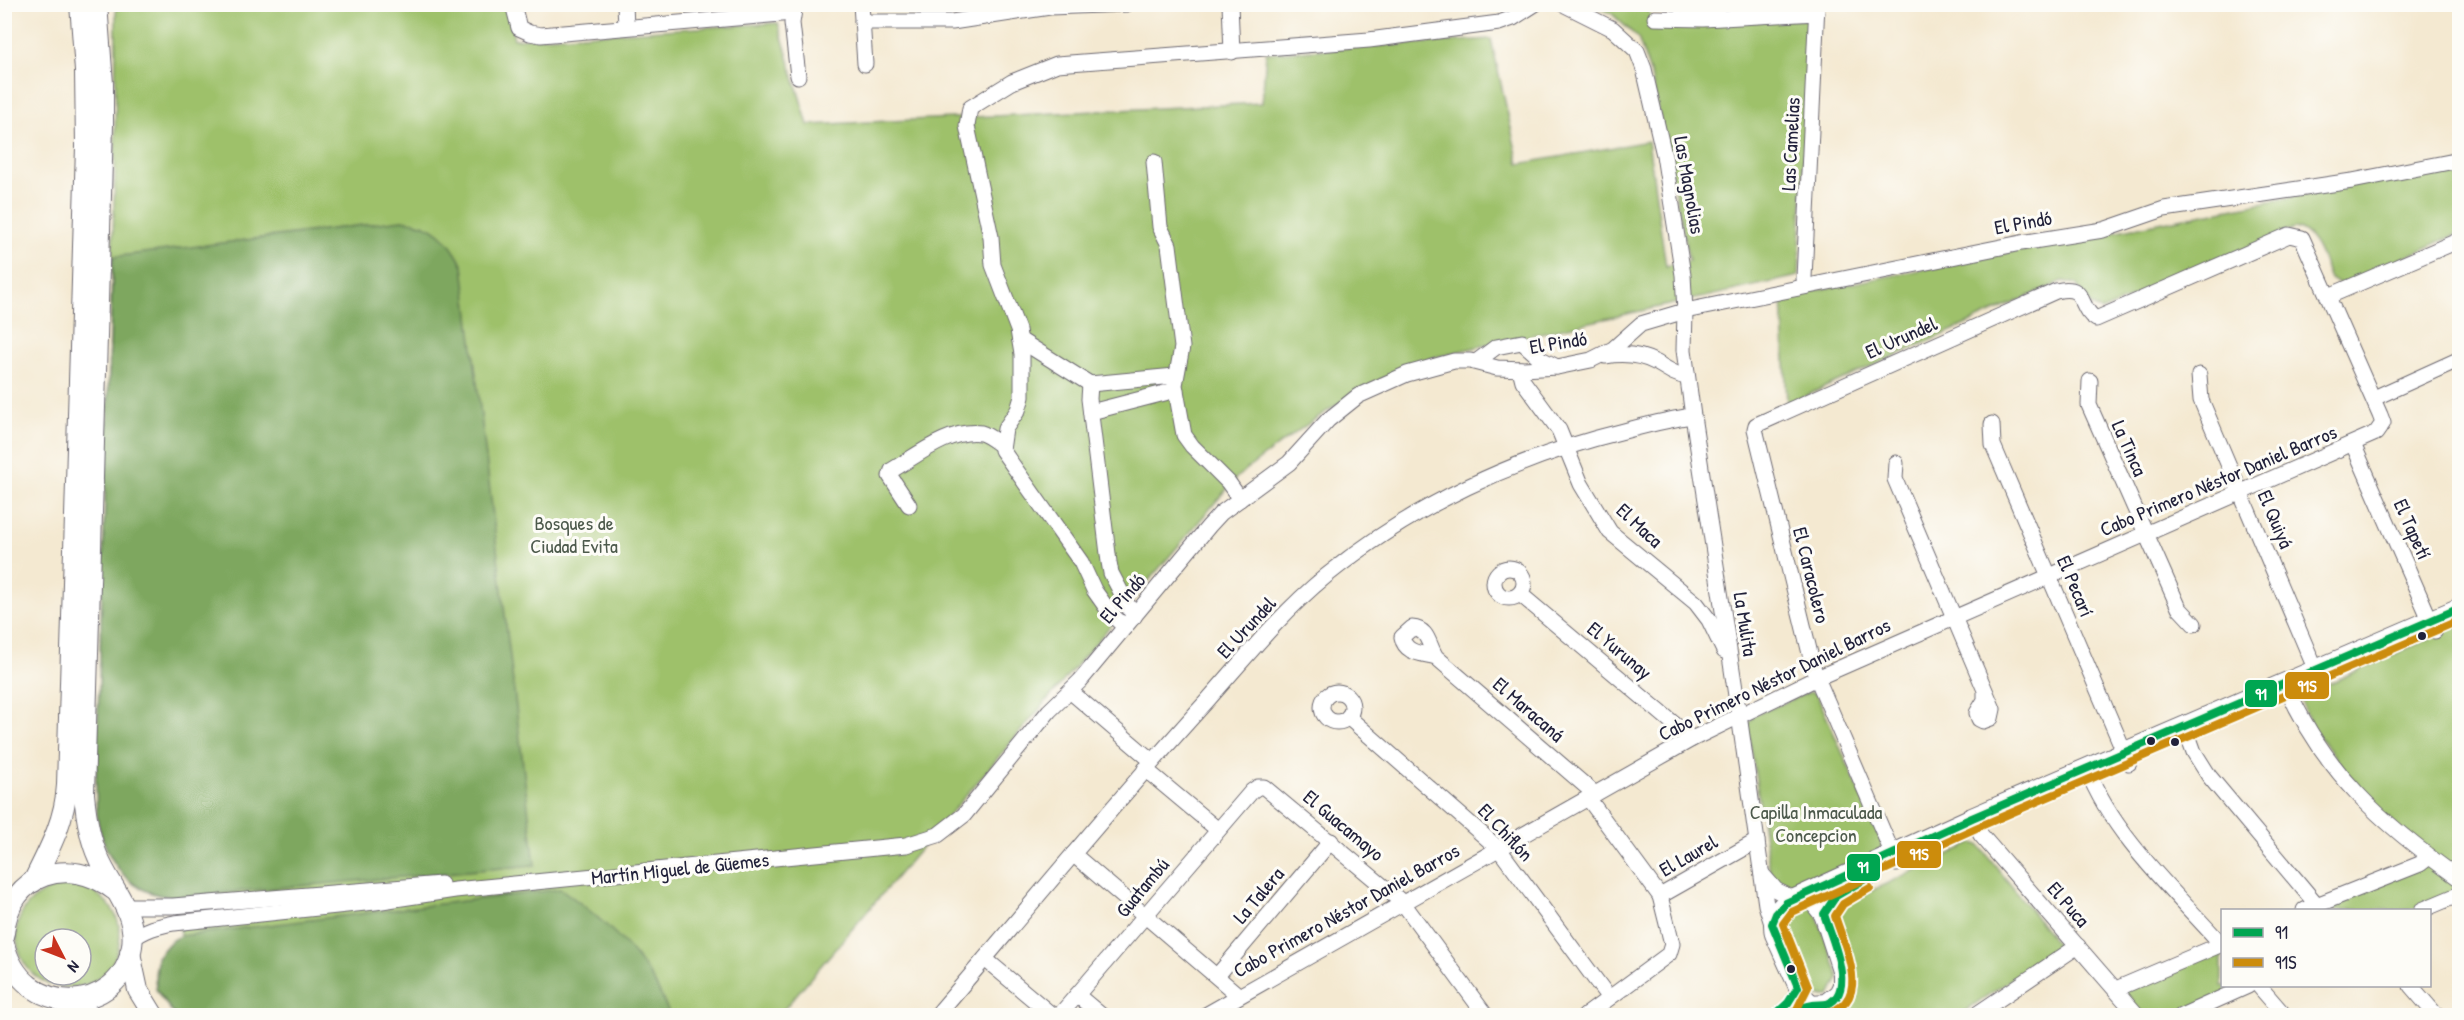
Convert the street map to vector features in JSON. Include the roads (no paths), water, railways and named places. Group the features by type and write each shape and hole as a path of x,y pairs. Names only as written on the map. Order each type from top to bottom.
{"main road":[{"path":"33,882 61,821 67,785 86,146 81,4"},
{"path":"97,4 103,125 84,794 92,840 105,873 121,898 131,922 131,947 138,990 154,1016"},
{"path":"1819,1010 1804,998 1772,924 1780,908 1797,898 2319,675 2432,625 2460,608"},
{"path":"2432,625 2460,620"},
{"path":"1824,914 1836,896 1895,858"},
{"path":"4,933 8,906 33,882 48,874 63,871 83,873 100,879 121,898"},
{"path":"1786,1016 1819,1010 1839,994 1843,986 1843,974 1824,914 1812,901 1797,898"},
{"path":"4,943 8,959 17,975 33,990"},
{"path":"54,999 83,998 101,991 115,980 131,947"},
{"path":"4,980 92,1016"},
{"path":"1773,1016 1788,1003 1798,987"}],"street":[{"path":"513,4 516,22 524,31 541,35 794,9 798,76"},
{"path":"625,4 626,27"},
{"path":"861,4 865,64"},
{"path":"862,22 952,22 1023,13 1050,7 1127,4"},
{"path":"1230,4 1232,52"},
{"path":"1129,622 1111,614 1094,590 1081,562 1008,461 1001,445 1005,429 1018,410 1022,396 1020,340 993,265 991,237 968,126 970,108 1012,82 1057,64 1369,40 1499,23 1513,18 1535,4"},
{"name":"Las Magnolias","path":"1563,4 1613,29 1628,41 1641,59 1664,155 1679,246 1686,311 1683,339 1693,417"},
{"path":"1654,18 1703,19 1817,9"},
{"name":"Las Camelias","path":"1806,286 1804,278 1817,9"},
{"name":"El Pindó","path":"906,845 938,836 964,815 1049,711 1070,691 1209,526 1240,499 1289,463 1328,420 1358,396 1419,370 1462,360 1497,368 1520,369 1557,367 1602,356 1641,324 1686,311 2021,243 2103,230 2140,215 2195,203 2352,181 2460,160"},
{"path":"1154,162 1160,227 1169,245 1182,347 1176,383 1187,441 1228,482 1240,499"},
{"name":"El Urundel","path":"1756,425 2063,289 2076,291 2090,314 2096,319 2289,235 2302,238 2329,296"},
{"path":"2460,240 2329,296 2374,398 2460,359"},
{"path":"1020,340 1090,384 1176,383"},
{"path":"1476,362 1496,347 1522,342 1541,359 1557,367"},
{"path":"1602,356 1620,353 1639,356 1677,375 1687,377"},
{"name":"El Maca","path":"1520,369 1523,381 1559,430 1581,484 1611,532 1696,603 1709,620 1731,668"},
{"name":"El Quiyá","path":"2199,375 2201,400 2319,675"},
{"name":"La Tinca","path":"2090,381 2088,405 2179,608 2194,624"},
{"path":"1091,412 1176,383"},
{"path":"1090,384 1091,412 1108,562 1129,622"},
{"name":"Cabo Primero Néstor Daniel Barros","path":"1203,1016 1225,1010 1238,994 1692,739 1739,715 1817,678 2376,433 2383,423 2374,398"},
{"name":"El Urundel","path":"936,1016 1149,765 1272,628 1318,583 1344,562 1405,522 1458,492 1520,464 1564,447 1668,420 1693,417"},
{"name":"La Mulita","path":"1693,417 1766,905 1772,924"},
{"name":"El Pecarí","path":"1992,423 1993,446 2126,758"},
{"name":"El Caracolero","path":"1756,425 1755,429 1817,678 1895,858"},
{"path":"909,505 890,476 892,470 947,439 960,435 979,433 1001,445"},
{"name":"El Tapetí","path":"2353,444 2432,625"},
{"path":"1896,463 1895,479 1985,691"},
{"name":"El Yurunay","path":"1520,594 1692,739"},
{"name":"El Maracaná","path":"1436,657 1591,796 1660,896"},
{"path":"2288,688 2312,735 2352,790 2381,818 2460,879"},
{"path":"1070,691 1218,830"},
{"name":"El Chiflón","path":"1348,717 1499,849 1609,998"},
{"path":"2187,732 2194,752 2209,776 2310,908 2420,864 2429,857"},
{"path":"2089,774 2108,812 2119,827 2221,943"},
{"name":"Guatambú","path":"1059,1016 1218,830 1258,787"},
{"name":"El Guacamayo","path":"1258,787 1264,787 1270,791 1403,903 1486,1016"},
{"name":"El Puca","path":"1975,823 2138,1016"},
{"name":"El Laurel","path":"1585,1016 1669,954 1672,949 1671,939 1660,896 1757,841"},
{"name":"La Talera","path":"1217,976 1331,842"},
{"name":"Martín Miguel de Güemes","path":"131,947 140,933 174,923 375,902 455,890 906,845"},
{"path":"1073,854 1238,994"},
{"path":"1762,874 1776,890 1797,898"},
{"name":"Martín Miguel de Güemes","path":"121,898 172,906 437,883 455,890"},
{"path":"2424,909 2460,894"},
{"path":"2116,990 2221,944"},
{"path":"1974,1016 2078,946"},
{"path":"985,959 1053,1016"},
{"path":"2181,1016 2246,987"},
{"path":"2260,987 2285,1016"},
{"path":"2412,987 2437,1016"},
{"path":"1837,1016 1839,994"},
{"path":"1077,995 1102,1016"}],"park label":[{"name":"Bosques de Ciudad Evita","path":"574,534"},
{"name":"Capilla Inmaculada Concepcion","path":"1816,822"}]}
